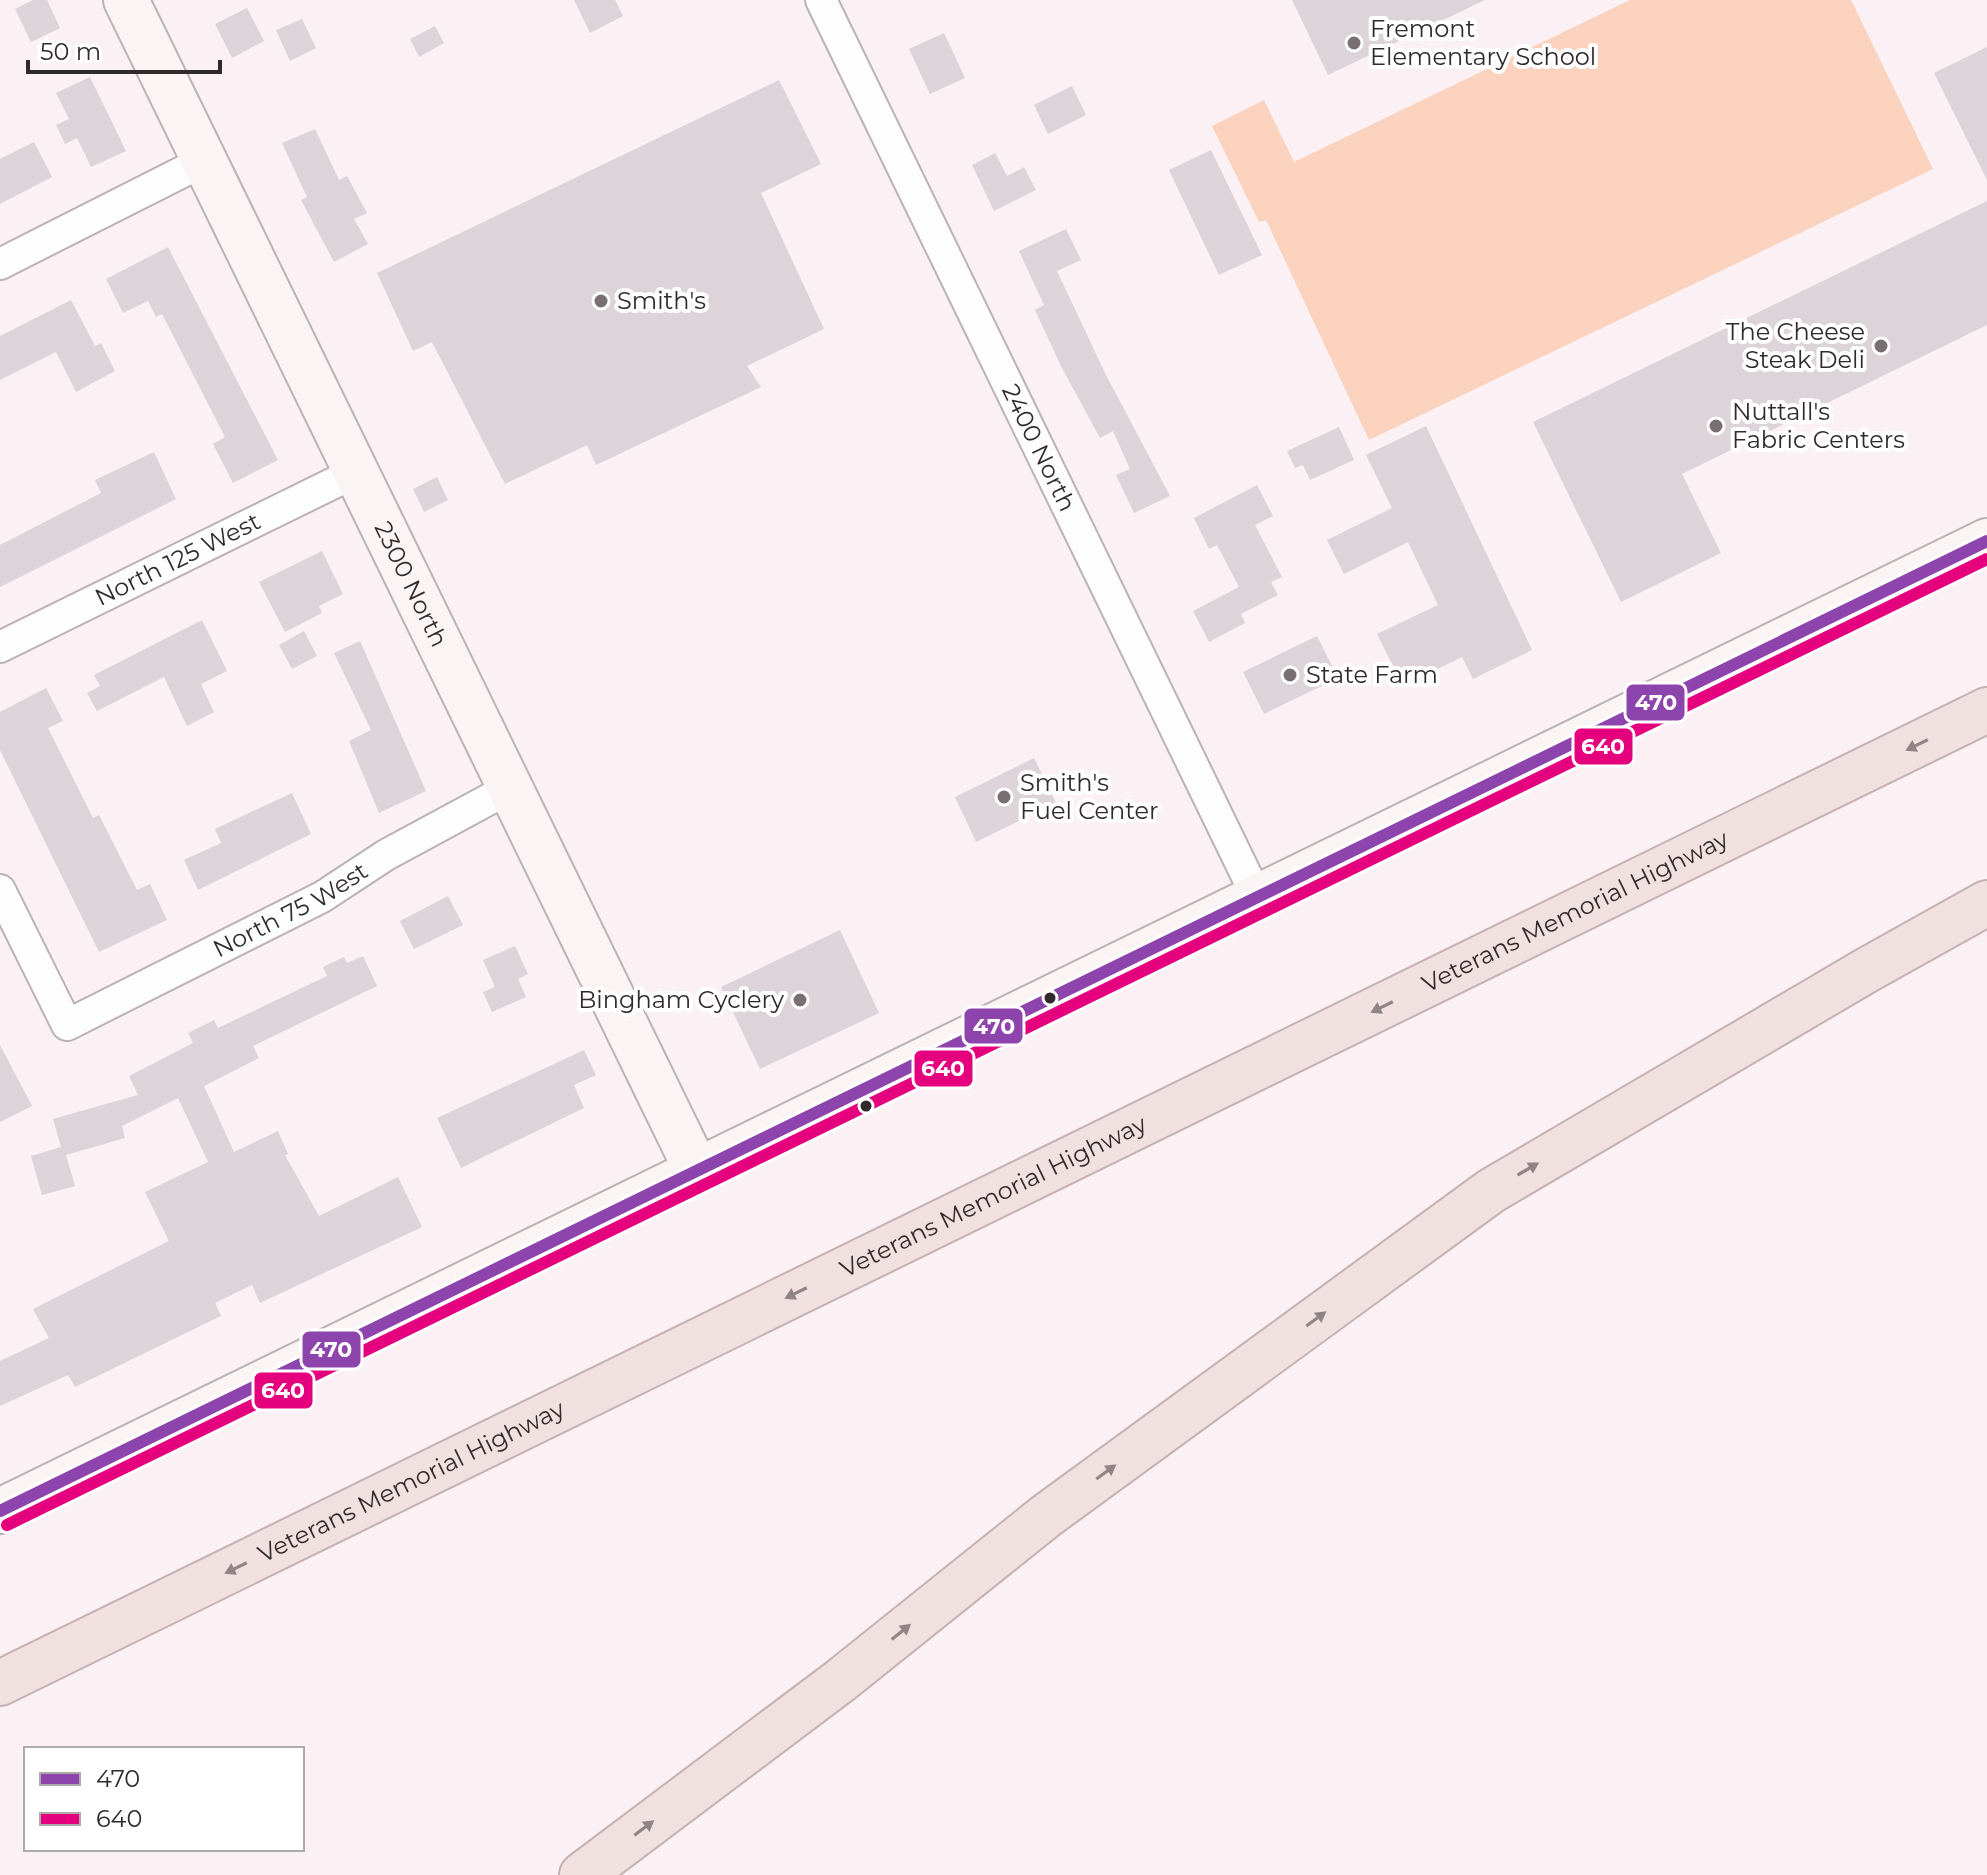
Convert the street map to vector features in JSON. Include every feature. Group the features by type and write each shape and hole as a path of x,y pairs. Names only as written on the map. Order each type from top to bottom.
{"highway":[{"name":"Veterans Memorial Highway","path":"0,1683 1987,710"},
{"path":"582,1875 840,1681 1046,1516 1491,1191 1987,903"}],"main road":[{"name":"2300 North","path":"126,0 696,1169"},
{"path":"0,1511 1256,895 1987,541"}],"street":[{"name":"2400 North","path":"821,0 1256,895"},
{"path":"0,264 204,161"},
{"name":"North 125 West","path":"0,647 356,472"},
{"name":"North 75 West","path":"0,890 67,1025 322,897 386,855 510,788"}],"shaded area":[{"path":"1630,0 1851,0 1933,169 1369,440 1266,220 1259,222 1212,126 1264,100 1294,162"}],"building":[{"path":"33,0 47,0 60,28 31,42 15,9"},
{"path":"574,0 615,0 623,16 590,33"},
{"name":"Fremont Elementary School","path":"1292,0 1485,0 1328,75"},
{"path":"247,8 264,41 232,58 215,24"},
{"path":"302,19 316,48 290,61 276,30"},
{"path":"435,26 444,43 419,57 410,39"},
{"path":"944,33 965,78 930,94 909,49"},
{"path":"1987,47 1987,180 1934,73"},
{"path":"90,77 126,151 91,167 77,138 65,144 56,125 69,119 56,93"},
{"name":"Smith's","path":"779,80 821,164 761,193 824,329 747,366 761,387 596,465 587,445 505,484 432,342 413,351 377,273"},
{"path":"1072,86 1086,115 1048,134 1034,105"},
{"path":"315,129 339,180 347,176 367,213 354,219 368,244 334,262 301,200 307,197 282,143"},
{"path":"34,142 52,177 0,204 0,159"},
{"path":"1211,150 1262,255 1219,275 1169,170"},
{"path":"995,153 1007,176 1024,167 1036,190 994,211 972,165"},
{"path":"1987,201 1987,325 1682,474 1721,553 1621,602 1533,422"},
{"path":"1066,229 1081,260 1057,271 1105,373 1170,496 1134,513 1116,475 1130,469 1113,431 1100,438 1061,366 1035,310 1044,305 1019,251"},
{"path":"168,247 278,460 233,483 213,444 225,437 162,314 156,317 148,301 123,313 106,279"},
{"path":"71,300 95,346 101,343 115,371 76,392 56,352 0,380 0,336"},
{"path":"1426,426 1532,650 1473,679 1462,657 1403,686 1377,634 1438,605 1408,542 1344,574 1327,540 1392,508 1366,455"},
{"path":"1339,427 1354,460 1310,480 1303,465 1295,468 1287,451"},
{"path":"154,452 176,499 0,587 0,545 101,493 95,480"},
{"path":"437,477 448,500 424,512 413,489"},
{"path":"1257,485 1273,516 1255,525 1282,577 1271,582 1278,595 1241,614 1245,623 1209,642 1193,611 1239,587 1217,545 1209,549 1194,518"},
{"path":"322,551 343,594 319,606 322,613 285,632 259,582"},
{"path":"202,620 227,671 201,684 214,712 187,726 164,677 97,711 87,693 100,686 94,675"},
{"path":"304,631 317,656 292,669 279,645"},
{"name":"State Farm","path":"1317,636 1338,678 1264,714 1243,672"},
{"path":"360,641 426,791 379,813 349,741 371,730 334,653"},
{"path":"46,688 63,721 48,728 93,818 99,815 137,890 150,884 167,920 99,952 0,750 0,712"},
{"path":"1034,758 1056,803 976,842 955,797"},
{"path":"292,793 311,834 198,890 184,860 221,843 215,829"},
{"path":"448,896 463,925 414,949 400,921"},
{"name":"Bingham Cyclery","path":"840,930 879,1013 760,1069 721,987"},
{"path":"515,946 528,974 518,979 526,997 492,1012 483,992 495,987 483,960"},
{"path":"363,956 377,986 253,1046 259,1058 204,1086 234,1152 278,1131 288,1154 285,1155 319,1216 398,1177 422,1227 260,1303 252,1285 215,1303 221,1316 75,1387 68,1375 0,1406 0,1361 49,1338 33,1309 169,1241 145,1192 208,1162 178,1098 122,1126 125,1138 66,1155 75,1186 42,1195 31,1156 61,1147 53,1119 138,1095 129,1076 193,1043 188,1033 214,1020 218,1028 327,976 323,967 344,957 347,963"},
{"path":"0,1045 32,1106 0,1122"},
{"path":"584,1050 596,1075 574,1085 584,1108 461,1168 437,1118"}],"transit line":[{"name":"470","path":"0,1511 1987,541"},
{"name":"640","path":"7,1525 1987,559"}],"place":[{"name":"Fremont Elementary School","path":"1354,43"},
{"name":"Smith's","path":"601,301"},
{"name":"The Cheese Steak Deli","path":"1881,346"},
{"name":"Nuttall's Fabric Centers","path":"1716,426"},
{"name":"State Farm","path":"1290,675"},
{"name":"Smith's Fuel Center","path":"1004,797"},
{"name":"Bingham Cyclery","path":"800,1000"}]}
